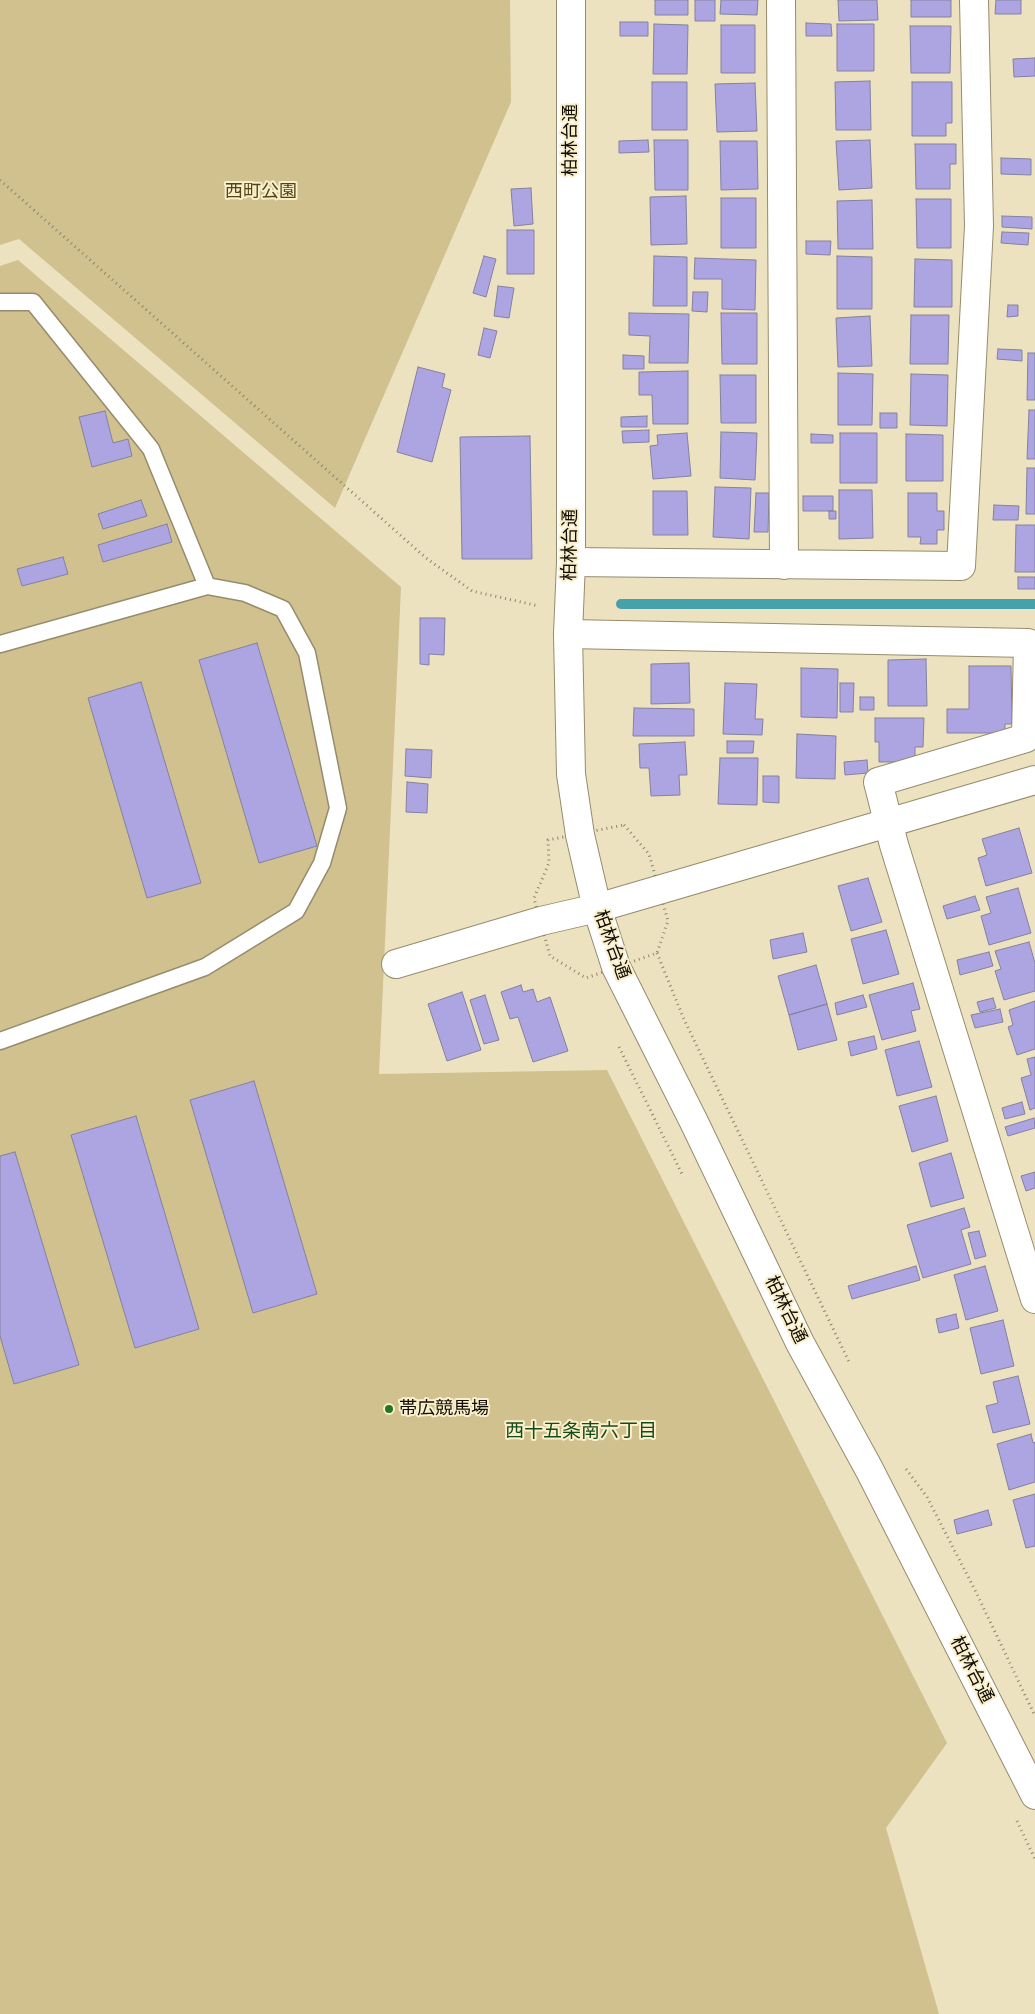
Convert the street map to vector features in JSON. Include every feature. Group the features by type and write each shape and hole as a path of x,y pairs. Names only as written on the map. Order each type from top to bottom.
{"street":[{"name":"柏林台通","path":"571,0 571,562 568,634 571,774 580,835 597,908 616,967 694,1122 796,1334 1029,1768 1035,1795"},
{"path":"781,0 784,565"},
{"path":"571,562 961,566 979,226 974,0"},
{"path":"568,634 1028,643 1026,738 878,782 888,823 1035,1299"},
{"path":"396,964 541,921 597,908 1035,780"}],"lane":[{"path":"0,302 33,302 151,449 208,586"},
{"path":"0,644 208,586 245,593 282,609 307,653 338,808 322,863 296,911 205,966 0,1041"}],"path":[{"path":"0,180 426,558 472,591 541,606"},
{"path":"548,830 548,840"},
{"path":"657,953 683,1017 854,1372"},
{"path":"904,1466 927,1497 976,1592 1035,1716"}],"green space":[{"name":"西町公園","path":"0,0 510,0 511,102 335,508 19,239 0,245"},
{"name":"帯広競馬場","path":"18,260 401,587 379,1074 607,1070 947,1743 886,1828 939,2014 0,2014 0,266"}],"building":[{"path":"655,0 688,0 688,15 655,15"},
{"path":"695,0 715,0 715,21 695,21"},
{"path":"721,0 758,0 757,15 720,14"},
{"path":"838,0 877,0 878,20 839,21"},
{"path":"911,0 951,0 951,17 911,17"},
{"path":"996,0 1021,0 1021,14 995,14"},
{"path":"620,22 648,22 648,36 620,36"},
{"path":"806,23 831,24 832,36 806,36"},
{"path":"654,24 688,25 687,74 653,74"},
{"path":"837,24 874,24 874,71 837,71"},
{"path":"721,25 755,25 755,73 721,73"},
{"path":"910,26 951,26 950,73 911,73"},
{"path":"1035,58 1035,76 1014,77 1013,59"},
{"path":"870,81 871,130 836,130 835,82"},
{"path":"652,82 687,82 687,130 652,130"},
{"path":"912,82 952,82 952,123 946,123 946,136 912,136"},
{"path":"755,83 757,131 717,132 715,84"},
{"path":"648,140 649,152 619,153 619,141"},
{"path":"654,140 688,140 688,190 655,190"},
{"path":"870,140 872,188 839,190 836,141"},
{"path":"720,141 757,141 758,189 721,190"},
{"path":"915,144 956,144 956,164 950,164 950,189 916,189"},
{"path":"1001,158 1031,159 1031,175 1001,174"},
{"path":"531,188 533,224 514,226 511,189"},
{"path":"686,196 687,244 651,245 650,197"},
{"path":"721,198 756,198 756,248 721,248"},
{"path":"916,199 951,199 951,248 917,248"},
{"path":"872,200 873,249 838,249 837,201"},
{"path":"1002,216 1032,217 1032,229 1002,227"},
{"path":"507,230 534,230 534,274 507,274"},
{"path":"1002,232 1029,233 1028,245 1001,243"},
{"path":"806,241 831,241 830,255 806,254"},
{"path":"484,256 496,259 486,297 473,293"},
{"path":"654,256 687,257 687,306 653,306"},
{"path":"837,256 872,257 872,309 837,309"},
{"path":"695,258 756,260 755,310 722,309 722,279 694,279"},
{"path":"915,259 952,260 952,307 914,307"},
{"path":"498,286 514,288 509,318 494,316"},
{"path":"693,292 708,292 707,312 692,311"},
{"path":"1008,305 1018,305 1018,316 1007,317"},
{"path":"629,313 689,314 688,363 649,363 650,336 629,335"},
{"path":"721,313 757,313 757,364 722,364"},
{"path":"911,315 949,315 948,364 910,364"},
{"path":"870,316 872,366 838,367 836,318"},
{"path":"484,328 497,331 490,358 478,355"},
{"path":"998,349 1022,350 1022,361 997,359"},
{"path":"1028,353 1035,353 1035,400 1027,400"},
{"path":"623,355 644,356 644,369 623,369"},
{"path":"418,367 445,374 442,387 451,390 432,462 397,452"},
{"path":"688,371 688,424 653,424 652,395 639,395 639,372"},
{"path":"838,373 873,374 872,425 838,425"},
{"path":"911,374 948,375 947,426 910,425"},
{"path":"720,375 756,375 756,423 721,423"},
{"path":"1029,410 1035,410 1035,459 1027,459"},
{"path":"105,411 113,443 128,439 132,456 92,467 79,417"},
{"path":"880,413 897,413 897,428 880,428"},
{"path":"647,416 647,427 621,427 621,417"},
{"path":"649,430 649,442 623,443 622,431"},
{"path":"721,432 757,433 755,480 720,478"},
{"path":"687,433 691,476 653,479 650,446 658,445 657,435"},
{"path":"840,433 877,433 877,483 840,483"},
{"path":"811,434 833,435 833,443 811,443"},
{"path":"906,434 943,435 943,481 906,481"},
{"path":"530,436 532,559 462,559 460,437"},
{"path":"1027,468 1035,468 1035,514 1026,514"},
{"path":"715,487 751,488 749,539 713,537"},
{"path":"839,490 872,490 873,538 839,539"},
{"path":"653,491 687,491 688,535 653,535"},
{"path":"756,493 769,493 768,532 754,532"},
{"path":"908,493 937,493 937,511 944,511 944,530 937,530 937,544 920,544 921,537 908,537"},
{"path":"803,496 833,496 833,511 803,511"},
{"path":"141,500 147,516 103,529 98,514"},
{"path":"994,505 1019,506 1018,520 993,520"},
{"path":"829,511 836,511 836,519 829,519"},
{"path":"167,524 172,542 103,562 98,545"},
{"path":"1016,525 1035,525 1035,572 1015,572"},
{"path":"63,557 68,574 22,586 17,569"},
{"path":"1018,577 1035,577 1035,589 1018,589"},
{"path":"420,618 445,618 444,655 429,654 429,665 420,664"},
{"path":"257,643 317,846 259,863 199,660"},
{"path":"926,659 927,706 888,706 888,660"},
{"path":"689,663 690,703 651,704 651,664"},
{"path":"969,666 1011,666 1012,724 1005,724 1005,733 947,733 947,709 969,709"},
{"path":"801,668 838,669 837,718 801,717"},
{"path":"141,682 201,883 147,898 88,698"},
{"path":"725,683 757,684 755,719 763,719 762,735 723,734"},
{"path":"840,683 854,683 853,712 840,712"},
{"path":"860,697 874,697 874,710 860,710"},
{"path":"634,708 694,709 694,736 633,736"},
{"path":"875,718 924,718 923,747 915,747 915,762 879,762 879,742 875,742"},
{"path":"797,734 836,736 835,779 796,778"},
{"path":"727,741 754,741 753,753 727,753"},
{"path":"685,742 687,775 679,775 680,795 651,796 649,768 640,768 639,744"},
{"path":"406,749 432,750 431,778 405,776"},
{"path":"720,758 758,758 757,805 718,804"},
{"path":"867,760 868,773 845,775 844,762"},
{"path":"763,776 779,776 779,803 763,802"},
{"path":"407,782 428,784 427,813 406,812"},
{"path":"1019,828 1032,873 986,886 978,858 987,855 982,839"},
{"path":"868,878 882,922 851,931 838,886"},
{"path":"1018,888 1031,933 989,945 981,916 991,913 986,897"},
{"path":"975,896 980,910 947,919 943,906"},
{"path":"886,930 899,974 863,984 851,939"},
{"path":"803,933 807,952 773,959 770,940"},
{"path":"1029,942 1035,963 1035,991 1004,1000 995,971 1001,969 995,951"},
{"path":"989,952 993,966 960,975 957,960"},
{"path":"816,965 827,1004 789,1015 778,976"},
{"path":"913,983 920,1009 911,1011 916,1031 882,1040 869,995"},
{"path":"521,985 523,992 533,989 537,1002 550,997 568,1051 533,1062 518,1017 510,1019 501,992"},
{"path":"462,992 481,1050 447,1061 428,1004"},
{"path":"485,995 499,1040 484,1044 470,1000"},
{"path":"863,995 867,1007 837,1015 835,1003"},
{"path":"993,998 996,1008 980,1012 977,1002"},
{"path":"1035,1001 1035,1049 1017,1055 1008,1027 1013,1025 1009,1010"},
{"path":"827,1004 837,1040 798,1050 789,1015"},
{"path":"1000,1009 1003,1022 975,1028 971,1015"},
{"path":"874,1036 877,1049 851,1056 848,1042"},
{"path":"919,1041 932,1087 897,1096 885,1050"},
{"path":"1035,1057 1035,1108 1030,1110 1021,1078 1031,1075 1027,1059"},
{"path":"254,1081 317,1294 253,1313 190,1100"},
{"path":"936,1096 948,1141 912,1152 899,1106"},
{"path":"1022,1102 1025,1114 1005,1119 1002,1108"},
{"path":"136,1116 199,1329 135,1348 71,1135"},
{"path":"1034,1118 1035,1128 1008,1136 1005,1127"},
{"path":"15,1152 79,1365 14,1384 0,1336 0,1156"},
{"path":"951,1153 964,1198 931,1207 919,1163"},
{"path":"1035,1172 1035,1188 1026,1191 1021,1176"},
{"path":"964,1208 970,1227 961,1230 971,1264 923,1278 907,1225"},
{"path":"979,1231 986,1256 975,1259 968,1233"},
{"path":"916,1266 920,1280 852,1299 848,1286"},
{"path":"985,1266 998,1311 966,1320 954,1275"},
{"path":"956,1314 959,1328 939,1333 936,1319"},
{"path":"1003,1320 1014,1366 981,1374 970,1328"},
{"path":"1018,1376 1030,1424 993,1433 986,1406 998,1403 993,1382"},
{"path":"1031,1434 1033,1443 1035,1442 1035,1482 1009,1490 997,1444"},
{"path":"1035,1494 1035,1546 1026,1548 1013,1500"},
{"path":"988,1510 992,1525 957,1534 954,1520"}],"waterway":[{"path":"621,604 1035,604"}],"place":[{"name":"帯広競馬場","path":"389,1409"}],"district":[{"name":"西十五条南六丁目","path":"581,1432"}]}
